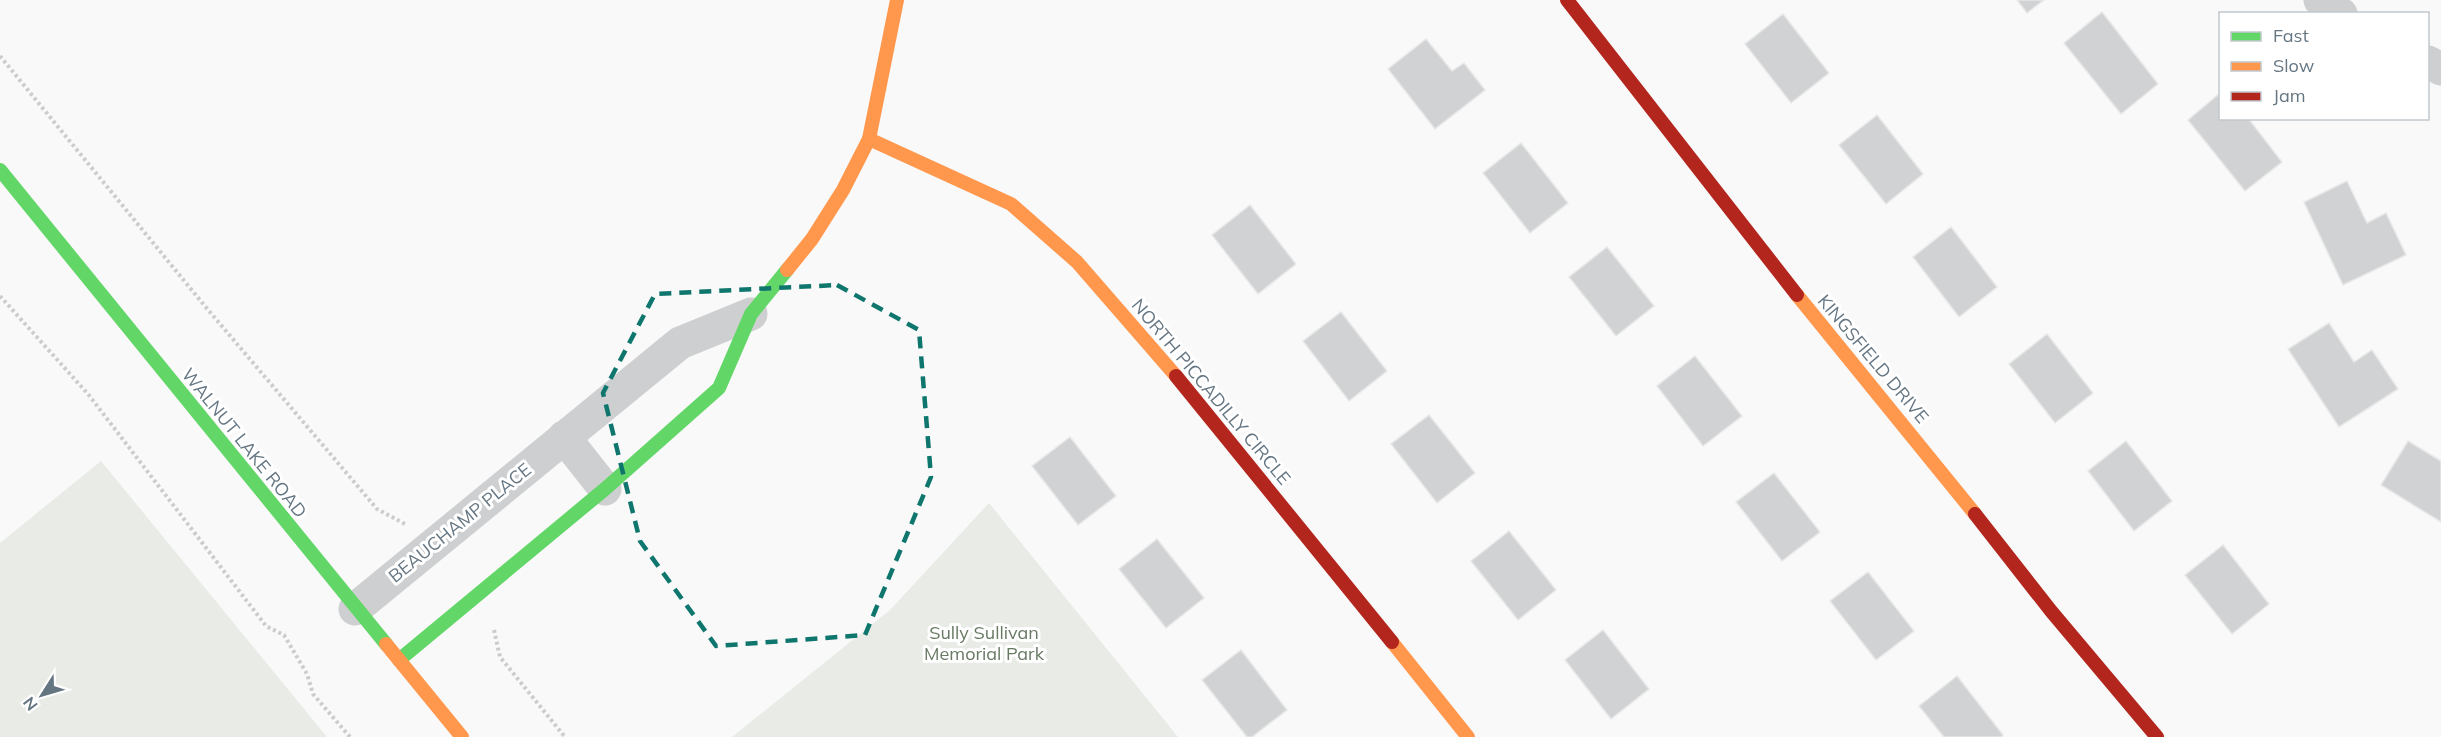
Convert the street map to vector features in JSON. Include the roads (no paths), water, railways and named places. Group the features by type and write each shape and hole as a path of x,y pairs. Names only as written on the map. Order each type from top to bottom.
{"street":[{"name":"BEAUCHAMP PLACE","path":"399,660 605,489 719,388 751,314 812,239 843,190 869,139 897,0"},
{"name":"KINGSFIELD DRIVE","path":"1567,0 1765,257 1920,444 2051,611 2157,737"},
{"path":"2320,0 2338,12"},
{"name":"NORTH PICCADILLY CIRCLE","path":"869,139 1011,204 1077,262 1194,397 1468,737"},
{"name":"WALNUT LAKE ROAD","path":"3,180 462,737"},
{"name":"BEAUCHAMP PLACE","path":"355,609 680,343 751,314"},
{"path":"564,437 605,489"}],"park label":[{"name":"Sully Sullivan Memorial Park","path":"984,643"}]}
